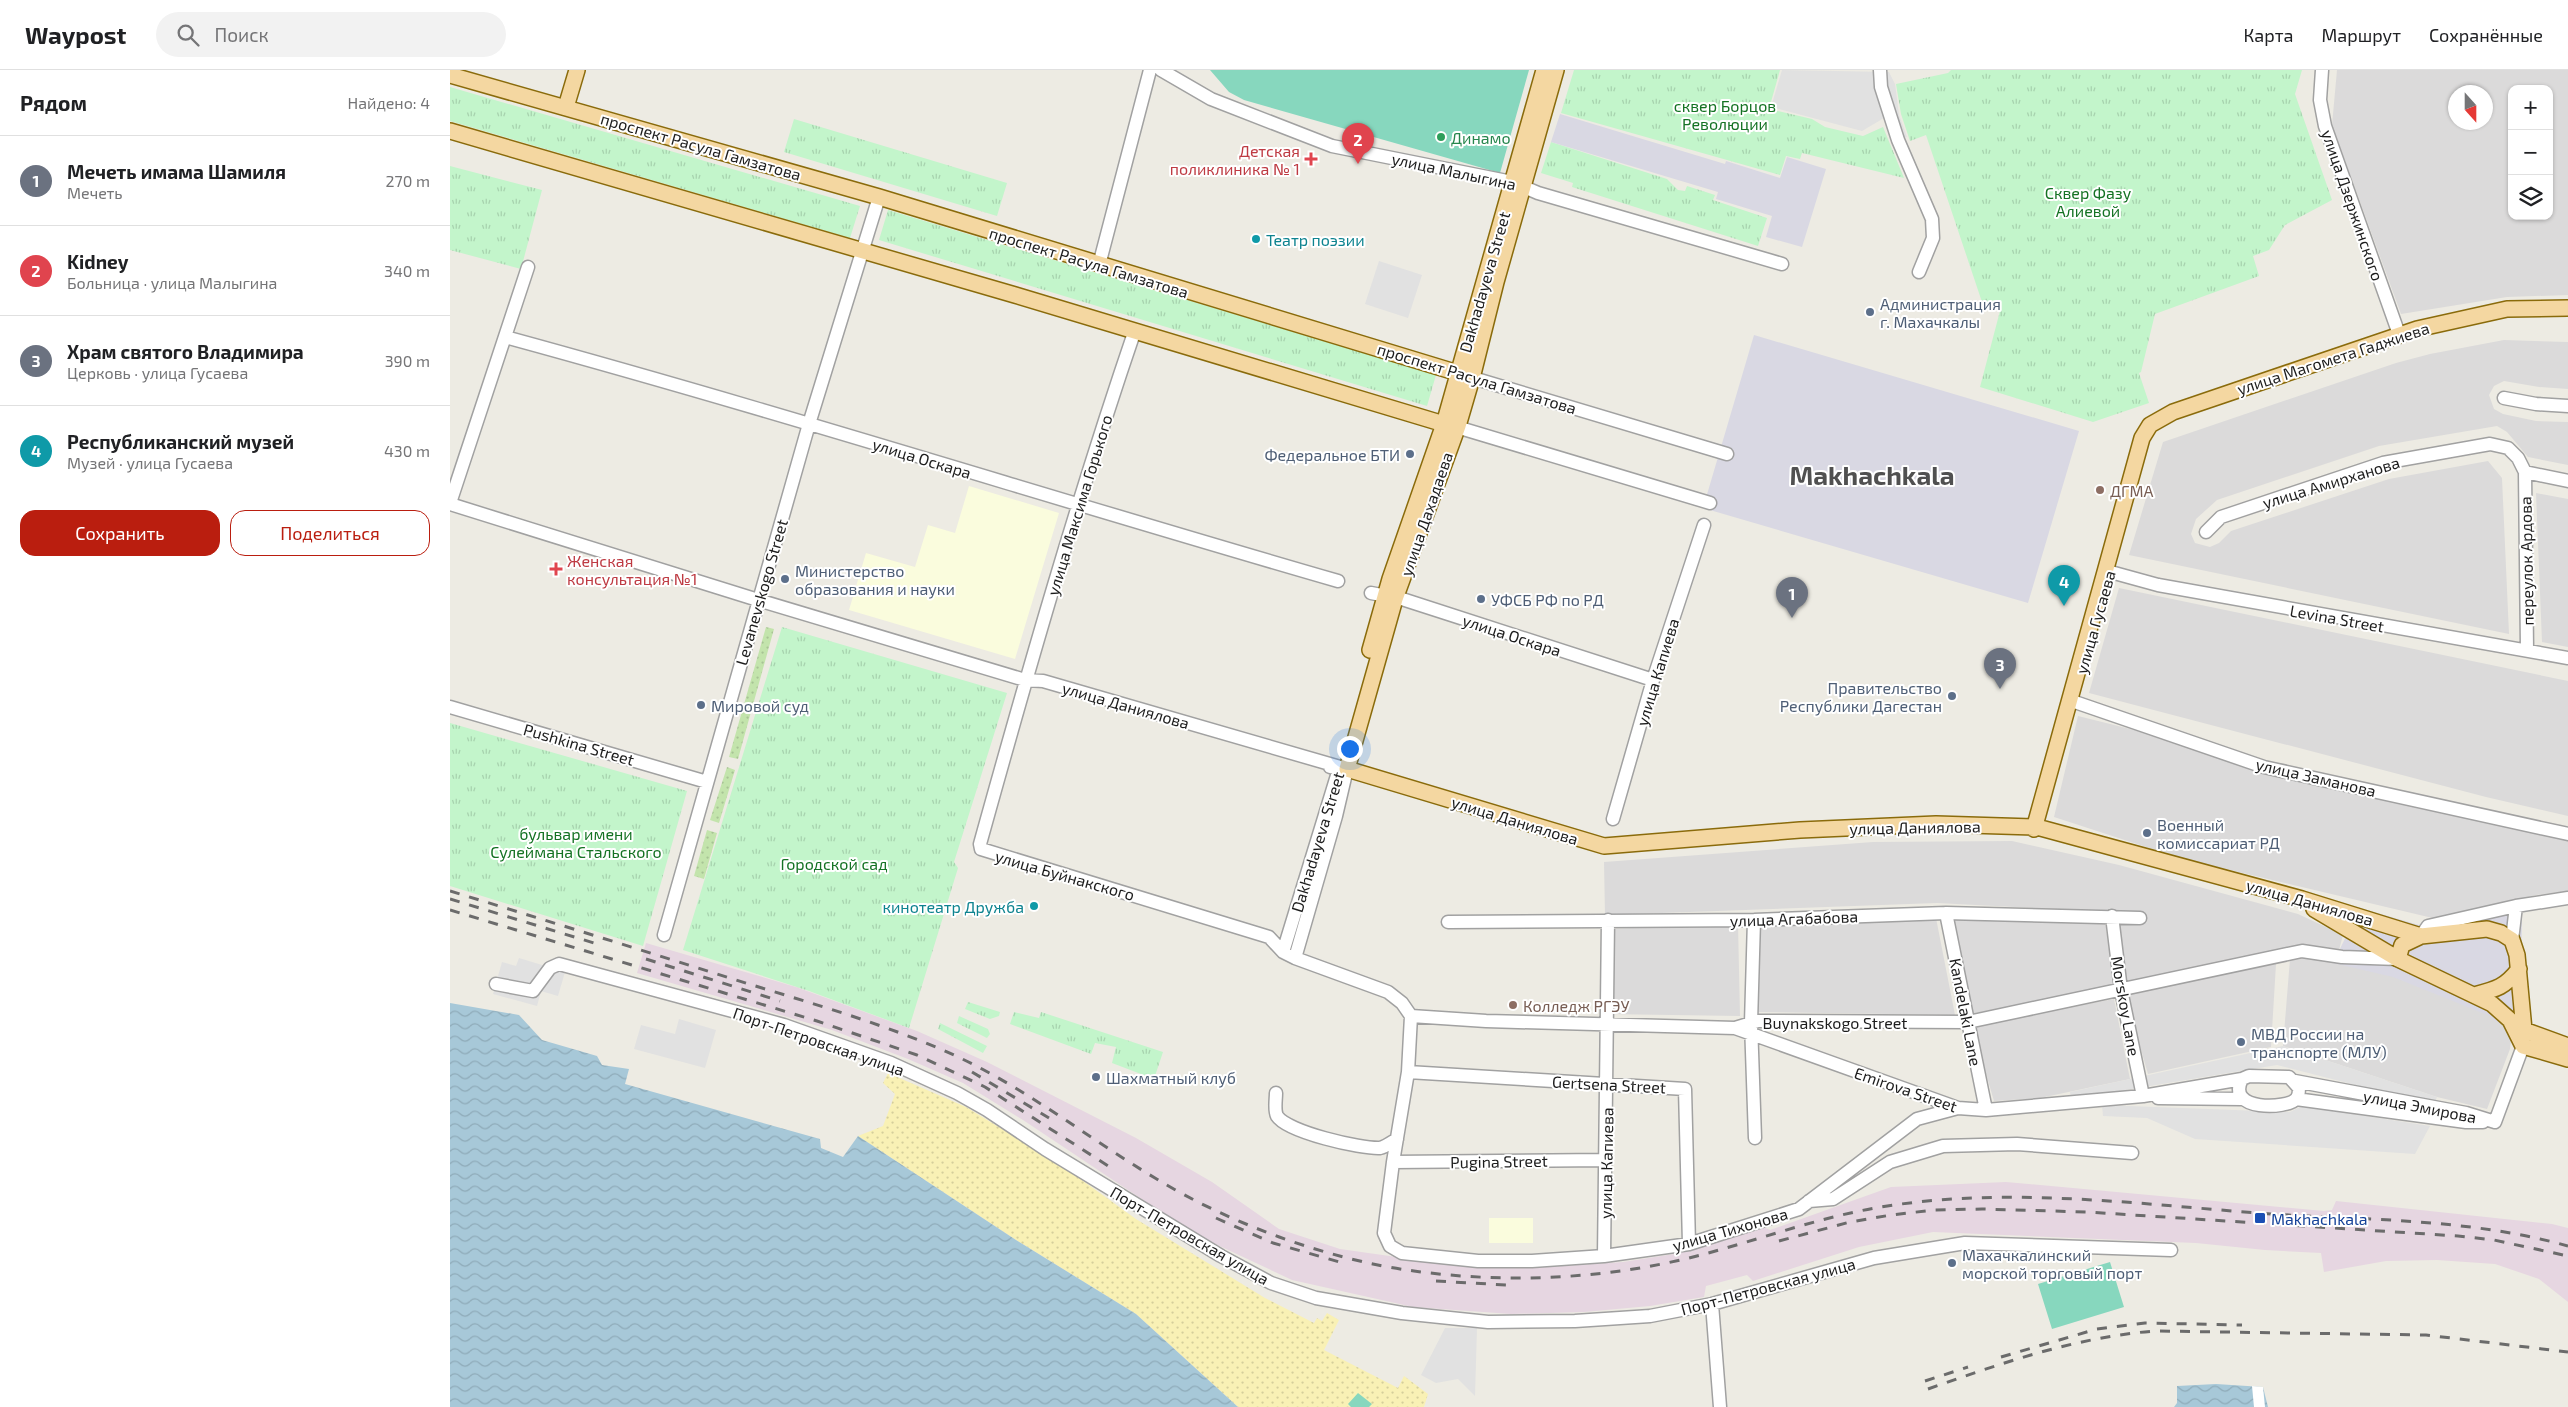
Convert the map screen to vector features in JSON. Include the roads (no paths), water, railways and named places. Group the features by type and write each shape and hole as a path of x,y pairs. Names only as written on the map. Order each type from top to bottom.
{"main road":[{"path":"565,107 576,70"},
{"name":"Dakhadayeva Street","path":"1451,425 1458,373 1518,184 1544,70"},
{"name":"улица Дахадаева","path":"1343,769 1384,596 1451,425 1472,378 1518,184 1556,70"},
{"name":"проспект Расула Гамзатова","path":"450,75 879,197 1458,373"},
{"path":"450,131 863,250 1451,425"},
{"name":"улица Магомета Гаджиева","path":"2142,438 2150,425 2173,412 2399,336 2507,313 2568,310"},
{"name":"улица Магомета Гаджиева","path":"2162,421 2177,413 2399,336"},
{"name":"улица Гусаева","path":"2036,828 2143,440 2162,421"},
{"name":"улица Гусаева","path":"2108,572 2142,438"},
{"name":"улица Даниялова","path":"1343,769 1604,846 1800,830 1936,824 2036,828 2302,899 2420,936 2487,929 2501,933 2512,940"},
{"name":"улица Даниялова","path":"2036,828 2302,901 2398,959 2492,1004 2510,1020 2523,1046"},
{"path":"2398,959 2402,945 2420,936"},
{"path":"2512,940 2519,968 2524,1030 2568,1046"},
{"path":"2474,994 2494,990 2507,984 2519,968"},
{"path":"2523,1046 2568,1059"}],"street":[{"path":"1099,265 1150,70"},
{"name":"улица Малыгина","path":"1161,70 1211,99 1332,146 1518,184 1538,193 1782,264"},
{"path":"1880,70 1882,87 1898,140 1932,219 1933,238 1919,272"},
{"name":"улица Дзержинского","path":"2322,70 2320,100 2325,126 2399,336"},
{"name":"Levanevskogo Street","path":"664,935 809,424 879,197"},
{"path":"450,504 528,267"},
{"name":"улица Максима Горького","path":"1025,680 1076,505 1135,330"},
{"name":"улица Оскара","path":"505,337 692,388 1076,505 1338,581"},
{"name":"проспект Расула Гамзатова","path":"1458,373 1727,454"},
{"path":"2504,398 2536,404 2568,406"},
{"path":"1451,425 1710,503"},
{"name":"улица Амирханова","path":"2206,532 2221,517 2383,463 2490,444 2508,448 2518,458 2524,472"},
{"path":"2524,472 2568,481"},
{"name":"переулок Ардова","path":"2524,472 2527,649"},
{"name":"улица Даниялова","path":"450,504 758,600 1025,680 1042,682 1343,769"},
{"name":"улица Капиева","path":"1613,819 1653,680 1704,526"},
{"name":"Levina Street","path":"2108,572 2158,585 2206,594 2527,649 2568,658"},
{"name":"улица Оскара","path":"1384,596 1653,680"},
{"name":"улица Буйнакского","path":"1025,680 980,844 982,849 1269,937 1283,952"},
{"name":"улица Заманова","path":"2070,701 2264,767 2568,834"},
{"name":"Pushkina Street","path":"450,707 708,782"},
{"name":"Dakhadayeva Street","path":"1283,952 1343,769"},
{"name":"улица Дахадаева","path":"1295,958 1336,816 1343,769"},
{"path":"2420,936 2428,926 2516,906 2568,898"},
{"path":"2512,940 2516,906"},
{"name":"улица Агабабова","path":"1448,922 1754,920 1946,913 2140,918"},
{"name":"Kandelaki Lane","path":"1946,913 1986,1110"},
{"name":"Morskoy Lane","path":"2112,916 2121,990 2143,1096"},
{"name":"улица Капиева","path":"1604,1256 1609,1024 1608,920"},
{"path":"1754,920 1752,1029 1754,1138"},
{"name":"Buynakskogo Street","path":"1752,1029 1758,1021 1968,1022 2302,951 2342,957 2398,959"},
{"path":"1283,952 1388,992 1402,1003 1411,1016 1408,1072 1393,1162"},
{"name":"Порт-Петровская улица","path":"496,984 533,991 550,968 559,964 784,1025 891,1063 957,1093 1221,1256 1271,1282 1316,1298 1444,1319 1488,1322 1575,1321 1650,1316 1712,1304 1874,1258 1965,1243 2171,1250"},
{"path":"1411,1016 1486,1021 1609,1024"},
{"name":"Emirova Street","path":"1609,1024 1752,1029 1958,1108 1986,1110 2143,1096"},
{"path":"2495,1122 2523,1046 2524,1030"},
{"name":"Gertsena Street","path":"1408,1072 1685,1089 1690,1244"},
{"name":"улица Эмирова","path":"2143,1096 2242,1079 2249,1076 2289,1077 2295,1081 2466,1113 2495,1122"},
{"path":"2242,1079 2239,1085 2242,1098"},
{"path":"2295,1081 2299,1088 2296,1100"},
{"path":"1276,1093 1275,1114 1280,1120 1316,1136 1340,1143 1381,1148 1397,1139"},
{"name":"улица Эмирова","path":"2143,1096 2170,1099 2242,1098 2248,1104 2287,1105 2296,1100 2466,1122 2495,1122"},
{"name":"улица Тихонова","path":"1393,1162 1384,1224 1386,1239 1390,1246 1402,1253 1478,1261 1604,1256 1690,1244 1799,1209 1917,1119 1958,1108"},
{"path":"1810,1201 1833,1199 1890,1162 1943,1146 2017,1144 2132,1154"},
{"name":"Pugina Street","path":"1393,1162 1605,1160"},
{"path":"1712,1304 1720,1407"}],"water":[{"path":"450,1003 519,1015 542,1040 597,1056 602,1065 629,1069 625,1084 820,1139 821,1148 843,1157 858,1136 1016,1240 1136,1314 1238,1407 450,1407"},
{"path":"2216,1384 2263,1387 2268,1407 2174,1407 2177,1403 2177,1386"}],"railway":[{"path":"450,891 848,1015 929,1044 1008,1083 1130,1163 1214,1210 1314,1249 1381,1266 1450,1275 1486,1277 1559,1277 1595,1274 1666,1263 1701,1255 1821,1220 1869,1209 1941,1200 1988,1198 2082,1199 2271,1214 2421,1222 2495,1230 2568,1246"},
{"path":"450,899 594,943"},
{"path":"450,910 817,1021 917,1055 985,1087 1113,1169"},
{"path":"646,959 780,1001"},
{"path":"972,1072 1049,1118"},
{"path":"1779,1241 1850,1222 1891,1215 1934,1210 1982,1209 2087,1212 2458,1236 2494,1240 2568,1256"},
{"path":"1216,1218 1273,1243 1343,1263"},
{"path":"1436,1281 1506,1285"},
{"path":"2001,1357 2097,1329 2145,1323 2242,1325"},
{"path":"1928,1389 2040,1352 2097,1339 2155,1331 2426,1335 2568,1352"},
{"path":"1925,1381 1968,1367"}],"place":[{"name":"Динамо","path":"1441,137"},
{"name":"Детская поликлиника № 1","path":"1311,159"},
{"name":"Kidney","path":"1358,164"},
{"name":"Театр поэзии","path":"1256,239"},
{"name":"Администрация г. Махачкалы","path":"1870,312"},
{"name":"Федеральное БТИ","path":"1410,454"},
{"name":"ДГМА","path":"2100,490"},
{"name":"Женская консультация №1","path":"556,569"},
{"name":"Министерство образования и науки","path":"785,579"},
{"name":"УФСБ РФ по РД","path":"1481,599"},
{"name":"Республиканский музей","path":"2064,606"},
{"name":"Мечеть имама Шамиля","path":"1792,618"},
{"name":"Храм святого Владимира","path":"2000,689"},
{"name":"Правительство Республики Дагестан","path":"1952,696"},
{"name":"Мировой суд","path":"701,705"},
{"name":"Военный комиссариат РД","path":"2147,833"},
{"name":"кинотеатр Дружба","path":"1034,906"},
{"name":"Колледж РГЭУ","path":"1513,1005"},
{"name":"МВД России на транспорте (МЛУ)","path":"2241,1042"},
{"name":"Шахматный клуб","path":"1096,1077"},
{"name":"Makhachkala","path":"2260,1218"},
{"name":"Махачкалинский морской торговый порт","path":"1952,1263"}],"district":[{"name":"Makhachkala","path":"1872,474"}],"park label":[{"name":"сквер Борцов Революции","path":"1725,114"},
{"name":"Сквер Фазу Алиевой","path":"2088,201"},
{"name":"бульвар имени Сулеймана Стальского","path":"576,842"},
{"name":"Городской сад","path":"834,863"}]}
